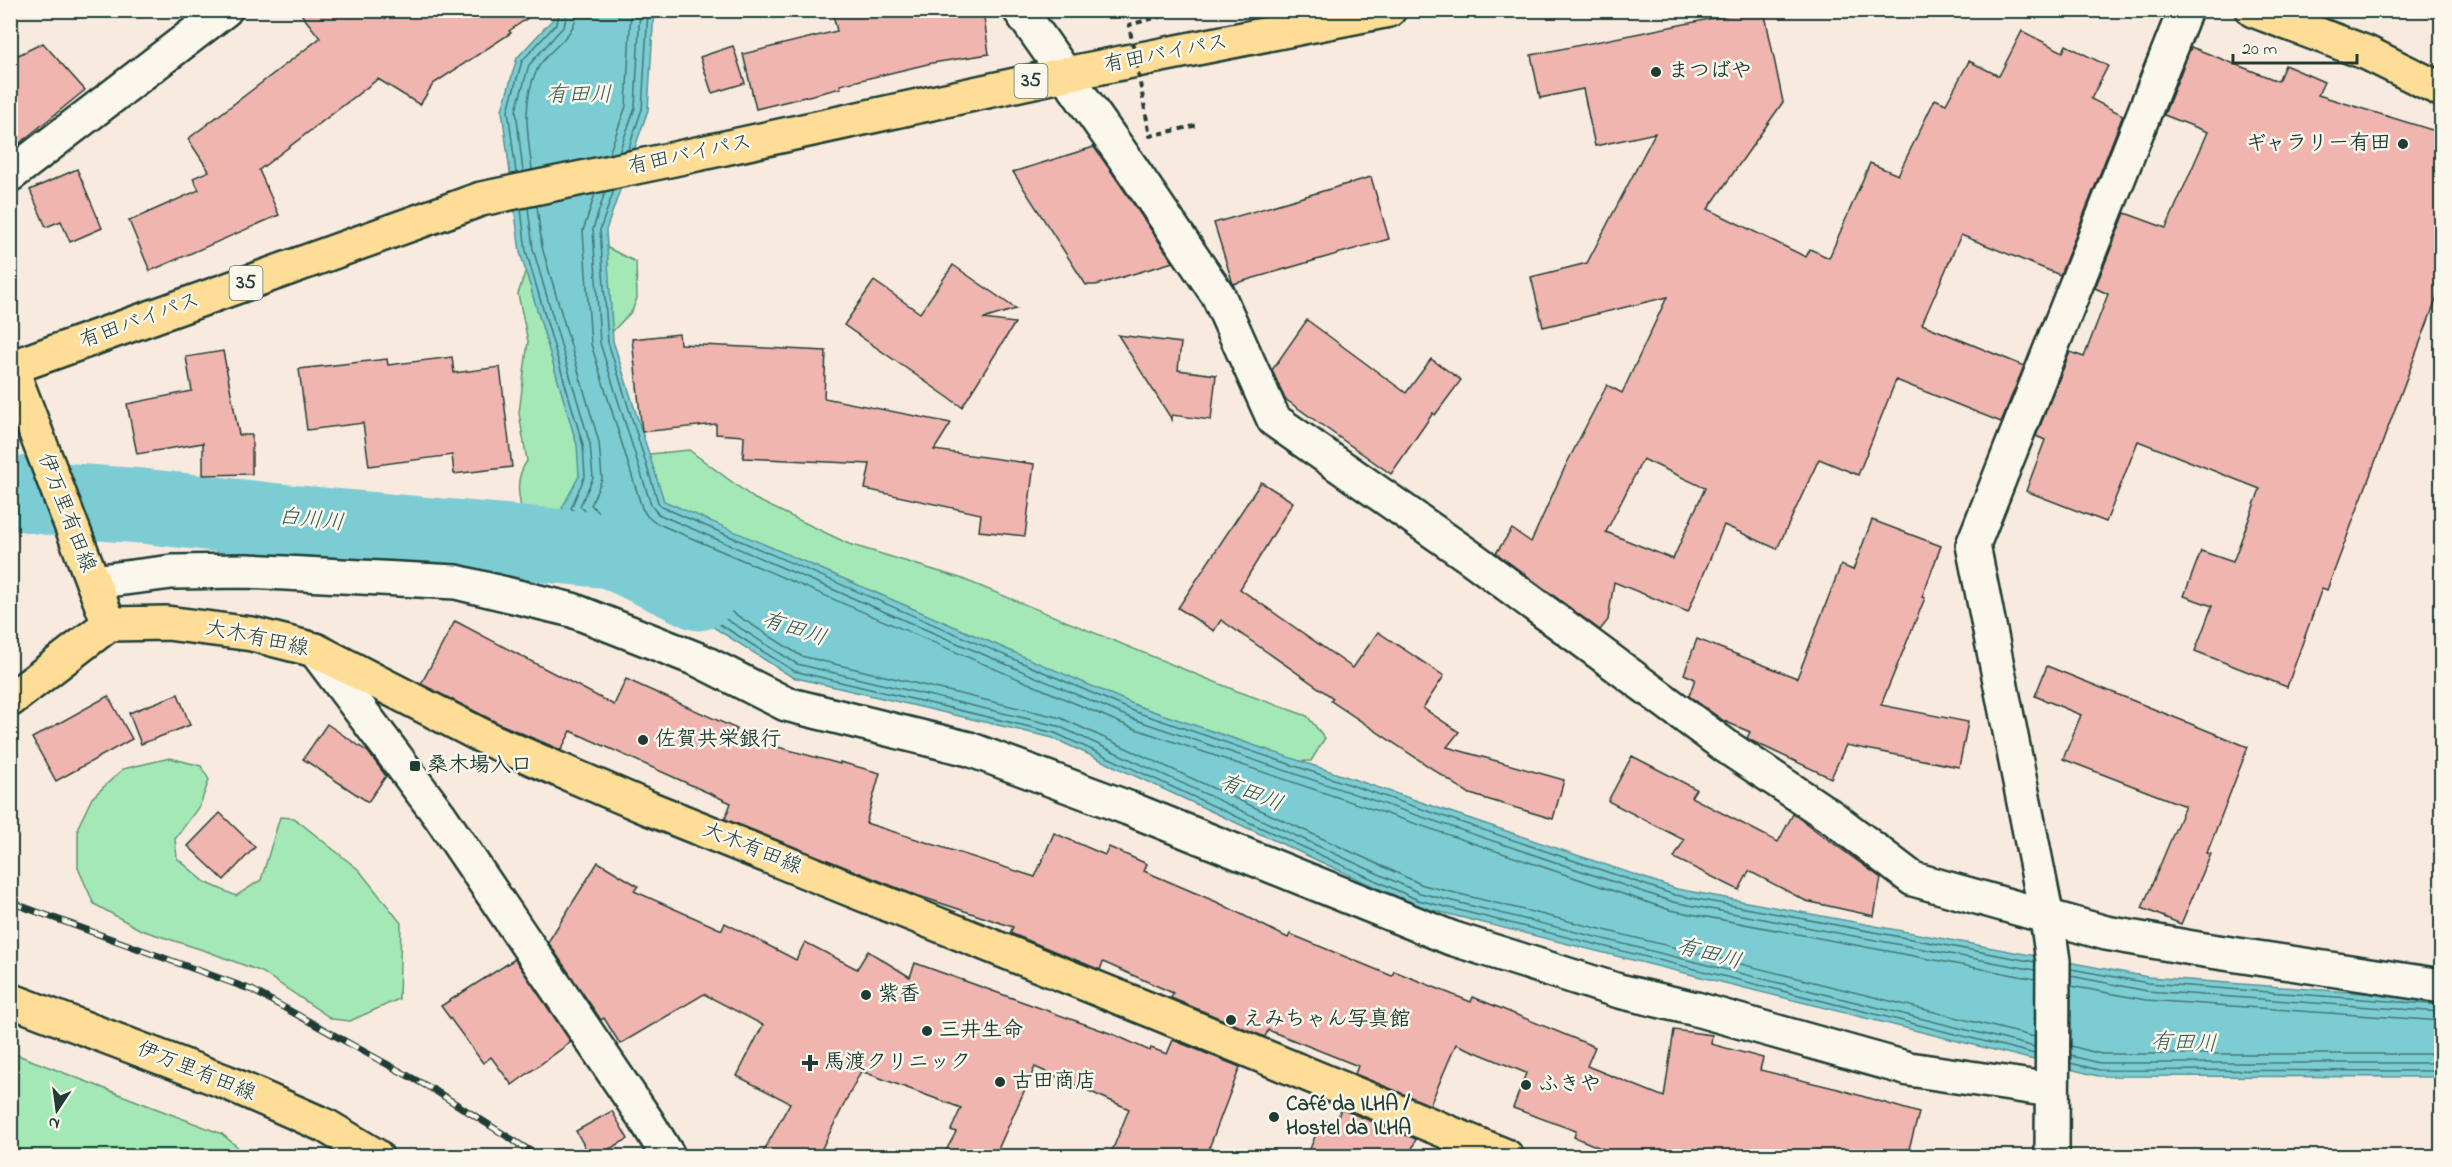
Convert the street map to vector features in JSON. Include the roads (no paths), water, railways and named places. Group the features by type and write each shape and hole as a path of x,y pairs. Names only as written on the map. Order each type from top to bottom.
{"main road":[{"name":"有田バイパス","path":"11,367 481,199 1066,74 1389,10"},
{"path":"2253,10 2367,53 2442,90"},
{"name":"伊万里有田線","path":"11,367 109,624"},
{"name":"大木有田線","path":"109,624 167,623 252,634 315,650 492,741 646,807 1506,1156"},
{"path":"10,699 109,624"},
{"name":"伊万里有田線","path":"10,1000 226,1082 326,1126 376,1156"}],"street":[{"path":"10,175 225,10"},
{"path":"1020,10 1218,295 1274,420 1473,558 1727,747 1833,818 1913,879 2106,933 2442,986"},
{"path":"2052,1156 2053,961 2047,918 1973,545 2185,10"},
{"path":"93,582 172,572 235,571 456,582 572,610 699,660 786,704 969,749 1128,808 1451,938 1619,991 1696,1009 1909,1069 2051,1090"},
{"path":"315,650 440,816 640,1110 668,1156"}],"water":[{"name":"有田川","path":"555,11 654,11 648,110 606,230 613,341 664,501 1138,706 1677,889 2148,977 2441,999 2441,1077 2098,1076 1416,906 1053,738 792,677 634,577 562,508 579,476 577,445 520,252 502,110 517,58 553,19"}],"waterway":[{"name":"白川川","path":"10,492 72,501 611,551 699,593"}],"railway":[{"path":"10,902 252,990 434,1090 538,1156"}],"place":[{"name":"まつばや","path":"1656,72"},
{"name":"ギャラリー有田","path":"2403,144"},
{"name":"佐賀共栄銀行","path":"643,740"},
{"name":"桑木場入口","path":"415,766"},
{"name":"紫香","path":"866,995"},
{"name":"えみちゃん写真館","path":"1231,1020"},
{"name":"三井生命","path":"927,1031"},
{"name":"馬渡クリニック","path":"810,1063"},
{"name":"古田商店","path":"1000,1082"},
{"name":"ふきや","path":"1526,1085"},
{"name":"Café da ILHA / Hostel da ILHA","path":"1274,1117"}]}
